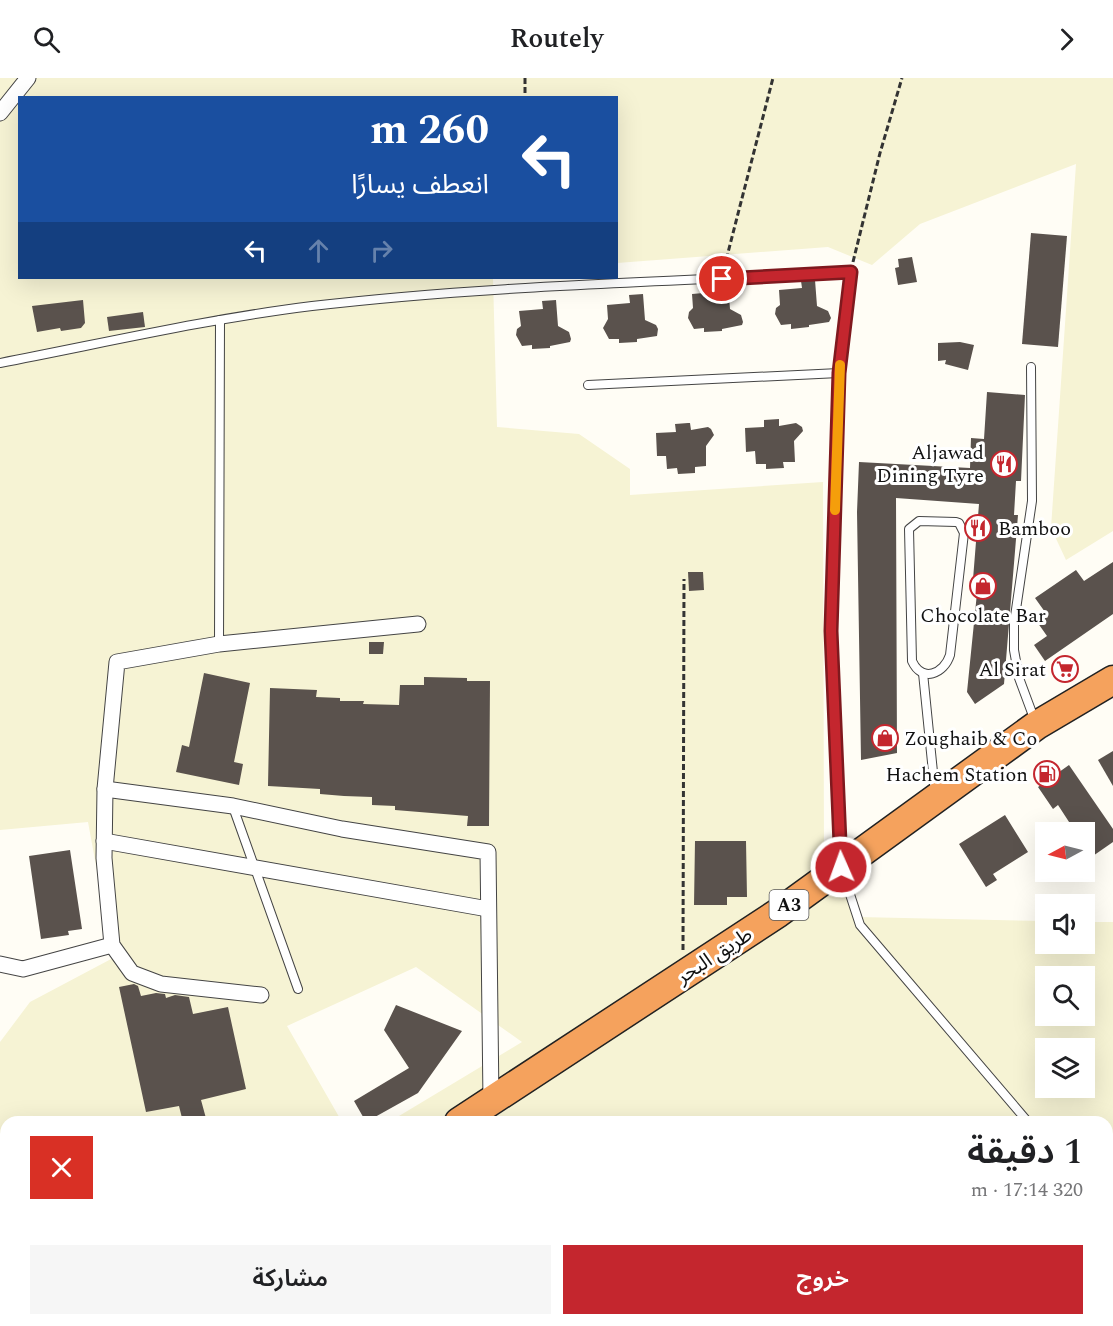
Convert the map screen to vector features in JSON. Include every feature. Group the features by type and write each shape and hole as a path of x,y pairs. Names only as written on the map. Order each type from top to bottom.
{"highway":[{"name":"طريق البحر","path":"468,1116 778,913 1036,725 1113,680"}],"street":[{"path":"0,113 28,78"},
{"path":"261,995 161,984 132,973 112,945 104,841 105,789 117,662 219,644 418,624"},
{"path":"105,789 233,806 342,830 488,852 491,1101"},
{"path":"104,841 488,909"},
{"path":"0,964 23,969 112,945"}],"lane":[{"path":"0,363 220,320 312,306 476,292 851,272 839,373 831,631 841,867 860,925 1023,1116"},
{"path":"219,644 220,320"},
{"path":"1031,367 1032,501 1014,623 1014,650 1019,678 1036,725"},
{"path":"588,385 839,373"},
{"path":"919,521 956,522 964,532 950,655 942,670 923,673 912,661 909,529 911,525 919,521"},
{"path":"923,673 936,800"},
{"path":"233,806 298,989"}],"path":[{"path":"525,78 525,96"},
{"path":"722,279 773,78"},
{"path":"851,272 880,153 902,78"},
{"path":"681,976 684,940 684,579"}],"shaded area":[{"path":"0,78 1113,78 1113,531 1066,560 1051,528 1076,164 920,224 872,265 828,247 618,263 618,96 18,96 18,279 493,279 497,427 579,434 630,469 630,495 823,482 824,856 858,917 1035,921 1035,954 1095,954 1095,922 1113,922 1113,1116 399,1116 522,1042 416,967 287,1026 339,1116 0,1116 0,1042 30,1002 113,958 88,822 0,830"}],"building":[{"path":"1031,233 1067,236 1058,347 1022,344"},
{"path":"912,257 917,282 898,285 895,268 899,267 898,259"},
{"path":"815,280 817,306 828,311 831,318 829,322 791,329 791,324 781,325 775,314 776,308 780,305 779,290 802,288 801,281"},
{"path":"728,284 730,309 741,315 742,325 722,329 722,331 704,332 704,328 694,329 688,318 693,308 692,294 715,292 714,285"},
{"path":"643,294 645,320 656,325 657,336 637,339 637,342 619,343 619,339 609,339 603,328 608,319 607,305 630,303 629,295"},
{"path":"83,300 85,323 81,328 61,331 60,328 37,332 32,306"},
{"path":"556,300 558,326 569,332 570,342 550,346 550,348 532,349 532,345 522,346 516,335 517,329 521,326 519,311 543,309 542,301"},
{"path":"143,312 145,327 109,331 107,317"},
{"path":"960,342 974,345 968,370 945,364 946,360 938,361 938,343"},
{"path":"987,392 1025,395 1021,481 1016,481 1014,515 1018,515 1004,684 975,704 967,692 977,593 972,592 979,504 896,498 897,753 861,760 857,512 859,462 970,468 971,438 984,439"},
{"path":"779,419 779,426 796,423 802,427 803,431 794,441 795,462 783,462 784,468 766,469 766,464 756,464 755,451 746,452 745,428 764,427 764,420"},
{"path":"690,423 691,430 708,427 714,435 706,446 706,466 695,467 695,473 678,474 677,468 667,469 666,456 657,456 656,433 676,432 675,424"},
{"path":"1113,562 1113,614 1045,661 1034,645 1047,636 1035,619 1045,612 1035,598 1076,570 1084,581"},
{"path":"688,572 703,572 704,590 689,591"},
{"path":"369,642 384,642 383,654 369,654"},
{"path":"204,673 250,683 234,762 243,764 239,785 176,772 182,745 189,747"},
{"path":"424,677 490,681 489,826 467,826 468,816 395,810 395,806 372,805 372,797 320,794 320,789 268,786 270,688 317,690 316,697 340,698 340,701 364,701 363,704 399,705 400,685 424,685"},
{"path":"1113,751 1113,786 1098,760"},
{"path":"1069,765 1113,829 1113,842 1095,855 1095,822 1069,822 1058,805 1053,809 1038,787"},
{"path":"1005,815 1028,852 993,874 997,880 986,887 959,844"},
{"path":"695,841 746,841 747,897 727,897 727,905 694,905"},
{"path":"70,850 82,929 68,931 69,935 41,939 29,856"},
{"path":"134,984 138,986 141,996 156,993 165,994 166,998 175,995 189,997 193,1014 228,1007 246,1089 201,1100 205,1116 182,1116 179,1106 146,1112 119,987"},
{"path":"396,1005 462,1031 418,1093 377,1116 363,1116 354,1101 409,1068 384,1030"}],"slow traffic":[{"path":"835,510 840,365"}],"place":[{"name":"Aljawad Dining Tyre","path":"1004,464"},
{"name":"Bamboo","path":"978,528"},
{"name":"Chocolate Bar","path":"983,586"},
{"name":"Al Sirat","path":"1065,669"},
{"name":"Zoughaib & Co","path":"885,738"},
{"name":"Hachem Station","path":"1047,774"}],"route":[{"path":"722,279 851,272 839,373 831,631 841,867"}]}
